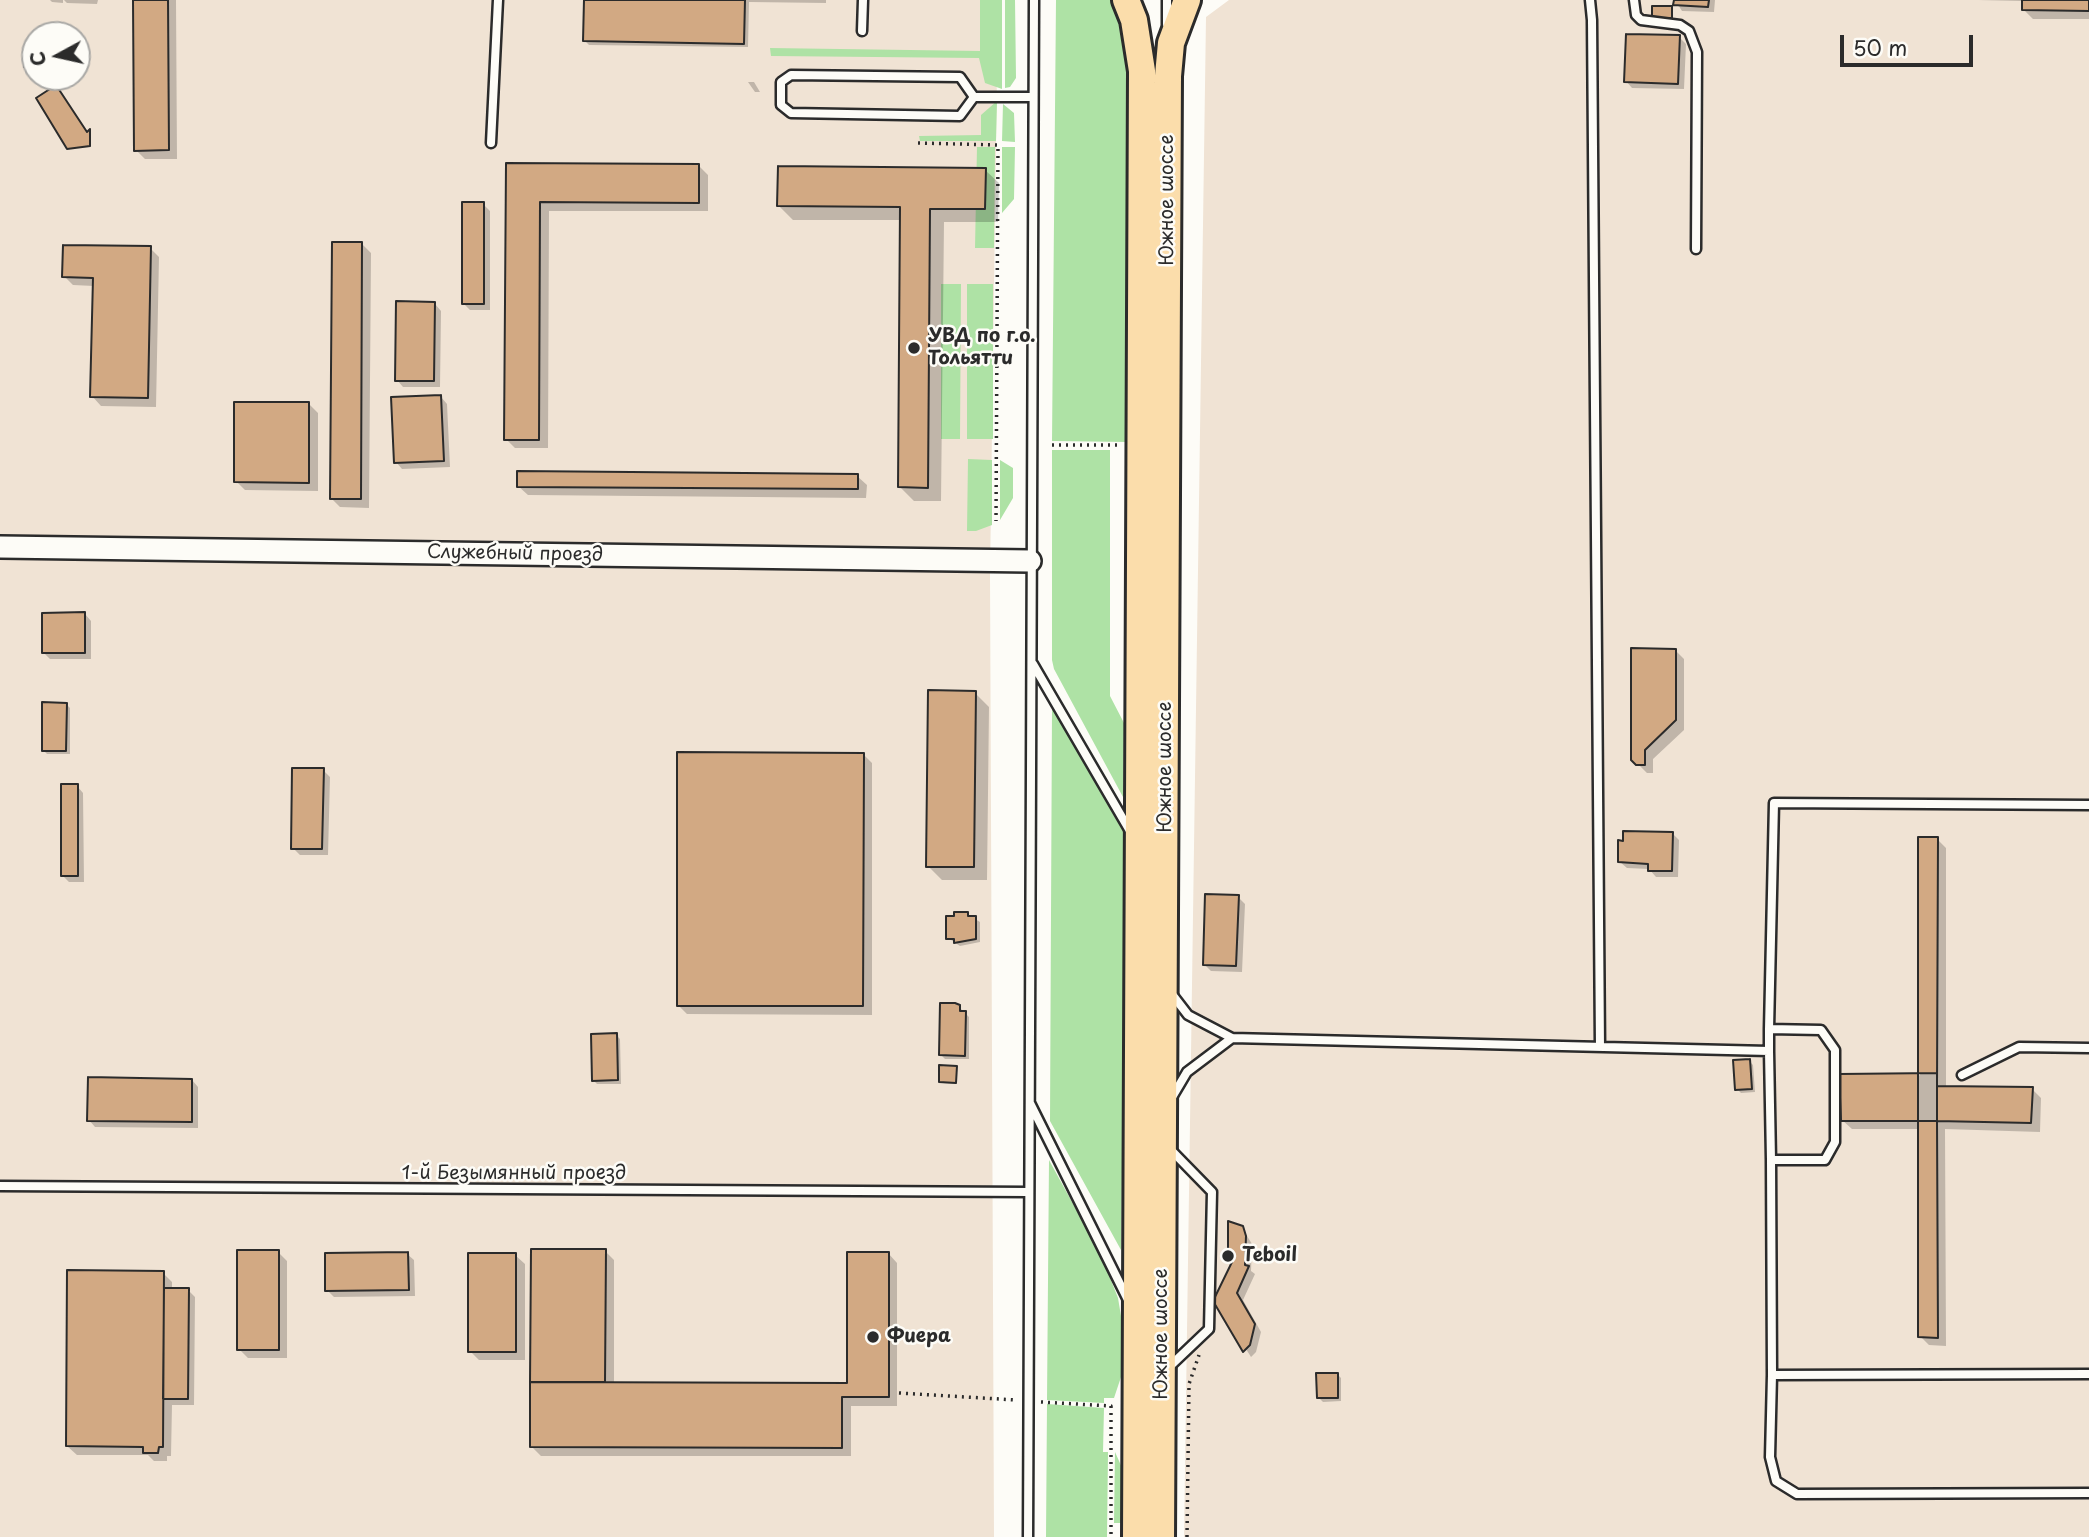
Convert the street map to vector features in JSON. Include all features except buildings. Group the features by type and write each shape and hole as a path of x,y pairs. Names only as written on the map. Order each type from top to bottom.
{"main road":[{"name":"Южное шоссе","path":"1161,1537 1168,76 1171,43 1187,0"},
{"name":"Южное шоссе","path":"1134,6 1142,71 1136,1537"}],"street":[{"name":"Служебный проезд","path":"0,547 1030,561"}],"lane":[{"path":"491,143 498,0"},
{"path":"862,31 863,0"},
{"path":"1028,1537 1034,0"},
{"path":"1167,0 1168,76"},
{"path":"1590,0 1593,48 1601,1047"},
{"path":"1634,0 1636,15 1641,20 1680,25 1689,31 1697,52 1696,249"},
{"path":"791,75 960,77 974,97 960,117 791,113 781,106 781,82 791,75"},
{"path":"974,97 1033,97"},
{"path":"1032,661 1140,848"},
{"path":"2089,805 1774,803 1769,1029 1772,1375 1770,1457 1776,1481 1797,1493 2089,1493"},
{"path":"1165,985 1188,1015 1232,1038 1769,1051"},
{"path":"1769,1029 1821,1030 1835,1050 1835,1142 1825,1160 1771,1160"},
{"path":"1164,1112 1187,1072 1232,1038"},
{"path":"1962,1075 2019,1047 2089,1048"},
{"path":"1029,1101 1136,1317"},
{"path":"1161,1374 1209,1329 1212,1192 1163,1141"},
{"name":"1-й Безымянный проезд","path":"0,1186 1029,1192"},
{"path":"1772,1375 2089,1374"}],"path":[{"path":"919,143 998,145 996,521"},
{"path":"1052,445 1127,446"},
{"path":"1187,1537 1189,1384 1209,1329"},
{"path":"899,1393 1111,1406 1111,1537"}],"shaded area":[{"path":"0,0 998,0 990,575 994,1537 0,1537"},
{"path":"1229,0 2089,0 2089,1537 1184,1537 1206,17"}],"green space":[{"path":"980,0 1002,0 1002,89 985,83 979,58 771,56 770,48 980,51"},
{"path":"1005,0 1015,0 1016,78 1010,87 1005,88"},
{"path":"1056,0 1113,0 1130,34 1128,442 1052,441"},
{"path":"997,101 996,141 920,141 919,136 981,135 981,115"},
{"path":"1003,104 1014,113 1015,142 1002,141"},
{"path":"977,147 995,147 994,248 975,248"},
{"path":"1002,147 1015,147 1014,199 1002,213"},
{"path":"941,284 961,284 960,439 941,439"},
{"path":"967,284 993,284 993,439 967,439"},
{"path":"1052,450 1110,450 1110,696 1124,723 1123,797 1054,669 1052,660"},
{"path":"968,459 992,460 992,525 976,531 967,531"},
{"path":"1000,460 1013,468 1013,498 1000,520"},
{"path":"1052,708 1126,836 1121,1250 1050,1121"},
{"path":"1049,1160 1101,1255 1118,1298 1122,1374 1114,1398 1104,1398 1104,1403 1047,1400"},
{"path":"1047,1404 1104,1408 1103,1452 1108,1452 1107,1537 1046,1537"},
{"path":"1115,1452 1123,1470 1122,1523 1114,1523"}],"place":[{"name":"УВД по г.о. Тольятти","path":"914,348"},
{"name":"Teboil","path":"1228,1256"},
{"name":"Фиера","path":"873,1337"}]}
